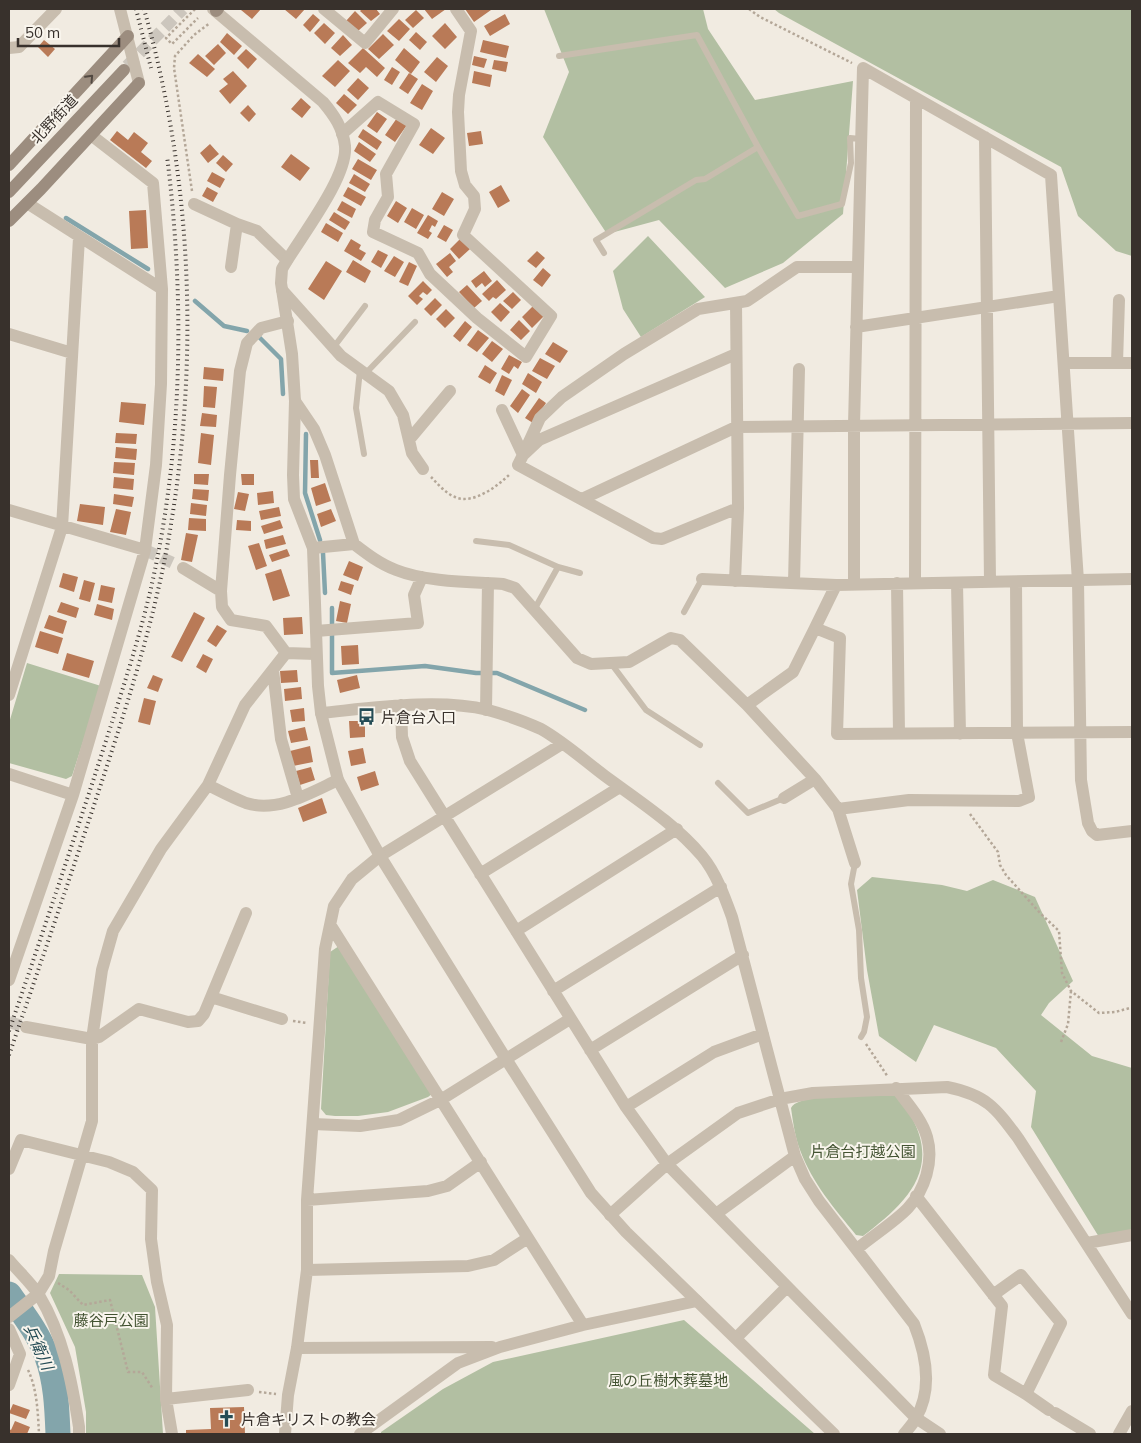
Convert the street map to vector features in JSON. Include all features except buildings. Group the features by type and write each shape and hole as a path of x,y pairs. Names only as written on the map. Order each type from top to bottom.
{"main road":[{"path":"9,165 128,36"},
{"name":"北野街道","path":"9,192 124,70"},
{"path":"9,221 139,83"}],"street":[{"path":"9,48 19,47 56,9"},
{"path":"120,9 139,83"},
{"path":"324,9 365,43 393,9"},
{"path":"342,134 378,102 414,124 386,174 388,198 376,220 373,232 418,253 430,274 477,318 526,356 551,316 463,236 475,209 474,196 465,185 461,171 458,112 459,95 471,31 456,9"},
{"path":"217,11 323,102 336,117 345,149 341,170 334,186 287,260 282,269 280,283 288,321 292,354 295,401 294,499 312,548 320,631 316,654 321,713 338,780 380,856 506,1060 592,1192 610,1215 834,1434"},
{"path":"854,584 854,426 863,68 1051,175 1078,581 1081,780 1088,822 1092,831 1097,835 1132,831"},
{"path":"915,583 916,99"},
{"path":"9,980 73,795 145,550 156,465 160,402 162,289 153,183 91,135"},
{"path":"985,137 990,582"},
{"path":"27,203 79,238 162,289"},
{"path":"194,204 256,231 287,260"},
{"path":"231,267 237,224"},
{"path":"9,695 62,527 79,238"},
{"path":"520,460 540,418 562,397 624,354 698,309 747,301 797,267 857,267"},
{"path":"282,290 332,348 389,391 402,415 412,453 423,469"},
{"path":"856,327 1059,296"},
{"path":"1117,363 1119,300"},
{"path":"735,581 738,508 736,303"},
{"path":"286,653 266,626 231,620 222,607 221,591 240,371 247,343 261,328 288,321"},
{"path":"9,334 72,353"},
{"path":"520,460 539,440 736,354"},
{"path":"1064,363 1132,363"},
{"path":"794,583 799,369"},
{"path":"409,440 450,390"},
{"path":"295,401 314,429 325,455 354,544 376,560 398,571 422,577 503,584 514,588 577,658 591,664 629,662 671,638 680,640 747,706 815,779 838,809 855,863"},
{"path":"502,410 520,460 582,499 653,538 662,539 738,508"},
{"path":"582,499 736,427 1132,423"},
{"path":"9,510 145,550"},
{"path":"312,548 354,544"},
{"path":"183,568 221,591"},
{"path":"320,631 418,622 414,594 422,577"},
{"path":"702,579 836,585 1132,580"},
{"path":"957,582 960,734"},
{"path":"838,809 909,800 1019,801 1029,796 1018,733 1016,582"},
{"path":"486,710 488,583"},
{"path":"897,583 899,734"},
{"path":"747,706 793,672 836,585"},
{"path":"815,628 840,638 837,734 1132,732"},
{"path":"286,653 316,654"},
{"path":"9,1317 38,1294 49,1276 92,1121 92,1038 102,970 112,930 161,849 208,785 245,705 286,653"},
{"path":"273,670 281,739 298,798"},
{"path":"321,713 401,706 450,706 486,710 525,722 543,730 677,829 703,857 721,887 743,955 795,1156 805,1179 819,1201 914,1324 923,1344 926,1364 925,1394 916,1418 904,1434"},
{"path":"401,706 402,737 410,761 570,1020 626,1107 667,1164 916,1418 940,1434"},
{"path":"285,1434 288,1395 297,1348 306,1270 307,1200 325,949 334,906 352,879 380,856 562,744"},
{"path":"9,774 73,795"},
{"path":"784,798 815,779"},
{"path":"208,785 247,803 267,806 298,798 338,780"},
{"path":"480,874 620,787"},
{"path":"516,930 677,829"},
{"path":"553,991 721,887"},
{"path":"26,1027 99,1038 139,1009 188,1022 198,1021 204,1014 246,913"},
{"path":"331,926 584,1325"},
{"path":"590,1050 743,955"},
{"path":"210,997 282,1019"},
{"path":"313,1124 360,1126 399,1120 442,1100 570,1020"},
{"path":"626,1107 714,1052 763,1034"},
{"path":"610,1215 667,1164 738,1113 780,1099 813,1093 947,1087 968,1091 989,1103 1004,1118 1132,1314"},
{"path":"857,1249 908,1208 923,1184 928,1168 927,1137 919,1119 896,1088"},
{"path":"9,1168 22,1140 109,1162 133,1172 152,1190 151,1239 166,1325 166,1399 172,1434"},
{"path":"716,1214 795,1156"},
{"path":"307,1200 428,1191 447,1186 481,1162"},
{"path":"916,1196 1002,1306 994,1375 1090,1434"},
{"path":"1087,1243 1132,1236"},
{"path":"306,1270 468,1266 494,1260 528,1238"},
{"path":"9,1260 38,1294 56,1331 71,1376 79,1434"},
{"path":"993,1295 1021,1275 1061,1323 1026,1394"},
{"path":"736,1338 786,1287"},
{"path":"360,1434 458,1363 500,1347 584,1325 697,1301"},
{"path":"9,1329 20,1354 9,1384"},
{"path":"297,1348 500,1347"},
{"path":"166,1399 248,1390"},
{"path":"1119,1434 1132,1411"}],"lane":[{"path":"558,56 697,35 758,148 798,216 842,204 851,163 850,138 861,139"},
{"path":"604,253 596,240 696,180 705,179 758,148"},
{"path":"332,348 365,306"},
{"path":"364,454 356,408 363,372 415,322"},
{"path":"476,541 510,545 558,567 580,573"},
{"path":"534,610 558,567"},
{"path":"684,612 702,579"},
{"path":"610,662 646,710 700,745"},
{"path":"718,783 748,813 784,798"},
{"path":"855,863 852,884 859,930 867,1017 861,1037"}],"path":[{"path":"195,9 166,38 172,44 198,18"},
{"path":"749,9 760,17 863,68"},
{"path":"194,204 174,68 175,56 217,11"},
{"path":"423,469 444,491 456,498 467,499 493,488 520,460"},
{"path":"960,800 998,852 1000,865 1006,875 1059,931 1062,973 1071,991 1099,1013 1115,1012 1130,1008"},
{"path":"1061,1042 1068,1024 1071,991"},
{"path":"282,1019 320,1026"},
{"path":"861,1037 896,1088"},
{"path":"49,1276 69,1290 83,1305 110,1300 128,1372 142,1372"},
{"path":"20,1354 31,1375 38,1412 38,1434"},
{"path":"248,1390 288,1395"}],"green space":[{"path":"544,9 703,9 708,29 755,100 853,81 843,214 783,263 725,288 659,220 607,234 543,137 569,72"},
{"path":"774,9 1132,9 1132,256 1116,251 1078,216 1061,167"},
{"path":"648,236 705,297 641,337 623,309 613,271"},
{"path":"27,663 101,686 72,776 66,779 9,763 9,723"},
{"path":"872,877 942,885 967,891 993,880 1035,897 1073,981 1049,1003 1041,1015 1092,1056 1132,1068 1132,1231 1099,1237 1031,1127 1036,1091 996,1048 934,1025 916,1062 879,1036 867,970 857,890"},
{"path":"339,946 432,1094 428,1097 388,1112 358,1116 326,1115 321,1109 330,952"},
{"name":"片倉台打越公園","path":"896,1095 913,1120 921,1143 922,1160 919,1175 912,1189 890,1214 863,1236 856,1235 811,1174 798,1145 791,1108 797,1103 808,1099 823,1097"},
{"name":"藤谷戸公園","path":"59,1274 142,1275 155,1307 163,1434 86,1434 86,1412 75,1347 50,1293"},
{"name":"風の丘樹木葬墓地","path":"684,1320 815,1434 381,1434 381,1432 443,1389 493,1362"}],"waterway":[{"path":"66,218 148,269"},
{"path":"195,301 224,326 247,331"},
{"path":"260,338 281,359 283,394"},
{"path":"306,434 305,493 320,540"},
{"path":"323,553 325,593"},
{"path":"332,608 332,673 425,666 476,673 497,673 585,710"},
{"name":"兵衛川","path":"9,1294 35,1332 47,1357 54,1385 58,1434"}],"tunnel":[{"path":"127,66 183,9"},
{"path":"145,550 173,563"},
{"path":"9,1022 26,1027"}],"railway":[{"path":"136,9 151,68"},
{"path":"9,1055 122,718 151,619 172,518 186,391 186,262 181,198 172,134 160,71 144,9"},
{"path":"9,1031 73,842 139,636 162,535 170,481 178,373 177,264 167,156"}],"place":[{"name":"片倉台入口","path":"367,717"},
{"name":"片倉キリストの教会","path":"227,1419"}]}
